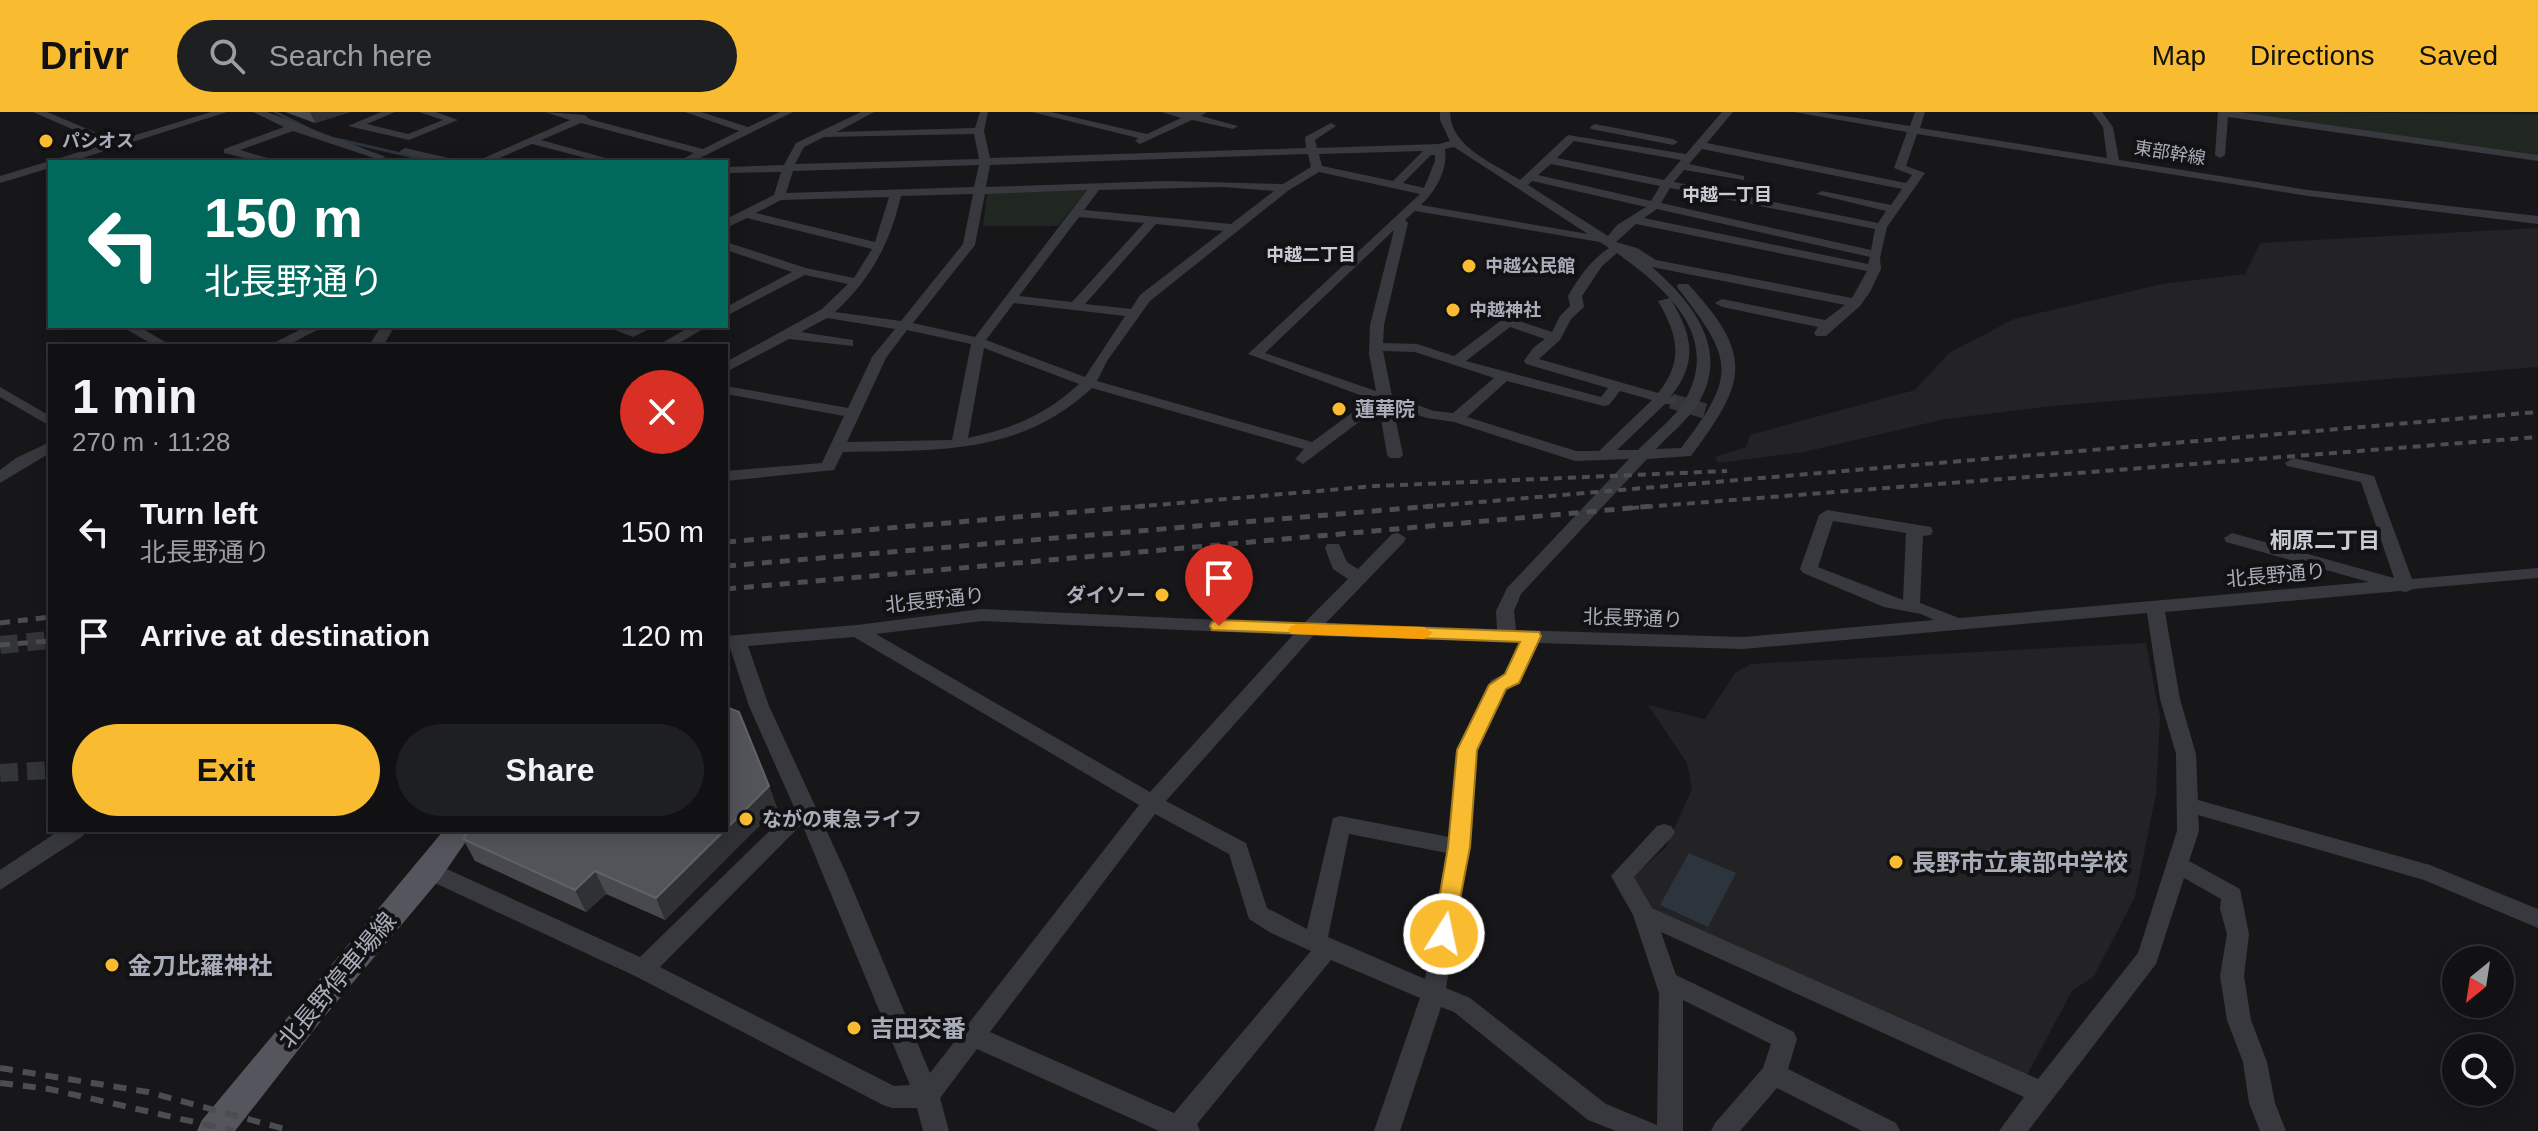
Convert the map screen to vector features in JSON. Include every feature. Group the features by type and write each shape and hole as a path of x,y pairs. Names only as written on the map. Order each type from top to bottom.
{"main road":[{"name":"北長野停車場線","path":"214,1131 313,1007 430,871 459,832"}],"street":[{"path":"38,112 115,144"},
{"path":"64,160 222,112"},
{"path":"258,112 381,157"},
{"path":"325,138 390,112"},
{"path":"355,125 409,137 453,120 424,112"},
{"path":"550,112 703,152"},
{"path":"486,160 602,112"},
{"path":"690,112 750,131"},
{"path":"779,197 788,168 800,145 869,112"},
{"path":"1037,112 1148,137"},
{"path":"1167,112 1196,115 1233,126"},
{"path":"1445,112 1445,120 1456,143 1526,181 1609,247 1640,275 1678,317 1684,336 1685,361 1678,379 1666,400 1602,456"},
{"path":"1666,400 1531,361 1537,348 1554,337 1562,320 1577,307 1575,296 1621,228 1653,207 1667,183 1728,112"},
{"name":"東部幹線","path":"1799,112 2344,198 2538,220"},
{"path":"1722,303 1822,330 1855,303 1875,262 1881,227 1919,173 1900,168 1920,112"},
{"path":"2081,112 2099,114 2108,127 2107,135 2114,149 2113,162"},
{"path":"2220,155 2224,112 2538,158"},
{"path":"687,160 784,113"},
{"path":"728,476 828,467 879,357 969,245 985,162 979,131 983,113"},
{"path":"1109,157 1196,115"},
{"path":"1317,168 1309,139 1331,126"},
{"path":"266,160 228,151 294,127"},
{"path":"1595,127 1908,187"},
{"path":"820,135 979,131"},
{"path":"1526,181 1572,137 1686,162 1740,178"},
{"path":"535,142 606,160"},
{"path":"1395,185 1428,152 1456,143"},
{"path":"728,170 1165,155 1439,150"},
{"path":"1414,207 1609,247 1629,248 1684,287 1704,310 1722,340 1728,372 1726,392 1710,412 1686,453 1575,456 1456,418 1432,415 1385,396 1255,354 1428,192 1441,161 1439,150"},
{"path":"405,151 444,160"},
{"path":"1165,155 1166,184"},
{"path":"1549,160 1881,227"},
{"path":"0,180 44,166"},
{"path":"838,447 959,444 1012,433 1029,426 1075,396 1089,383 1100,361 1145,298 1285,188 1317,168 1428,192"},
{"path":"1526,181 1653,207 1875,262"},
{"path":"728,223 779,197 1166,184 1285,188"},
{"path":"959,444 978,342 1095,187"},
{"path":"728,367 827,312 855,288 856,282 875,260 896,193"},
{"path":"1822,194 1895,209"},
{"path":"1077,213 1234,228"},
{"path":"745,214 880,247"},
{"path":"1075,307 1153,220"},
{"path":"1635,220 1875,262"},
{"path":"1395,455 1385,396 1379,380 1376,347 1377,325 1402,223"},
{"path":"1507,636 1505,611 1513,592 1658,440 1701,387 1706,356 1691,314 1670,289 1609,247"},
{"path":"728,248 803,271 856,282"},
{"path":"1652,263 1855,303"},
{"path":"728,311 803,271"},
{"path":"1745,308 1758,284"},
{"path":"1011,299 1133,313"},
{"path":"827,312 833,316 906,326 978,342 1089,383 1308,453 1385,396"},
{"path":"1455,362 1508,322 1554,337"},
{"path":"132,328 161,344"},
{"path":"279,344 314,328"},
{"path":"618,328 633,333 644,328"},
{"path":"668,344 697,328"},
{"path":"786,334 848,343"},
{"path":"1376,347 1417,348 1455,362 1604,402 1617,386"},
{"path":"1456,418 1505,375"},
{"path":"728,390 852,413"},
{"path":"0,391 48,421"},
{"path":"0,478 22,461 48,448"},
{"path":"2293,463 2368,479 2406,587"},
{"path":"1911,607 1920,530 1827,515 1809,569 1890,603 1911,607 1925,609 1959,625"},
{"path":"927,1096 1152,803 1308,630 1398,538"},
{"path":"2232,538 2406,587"},
{"path":"1333,548 1339,565 1358,577"},
{"name":"北長野通り","path":"732,642 857,631 982,615 1308,630 1743,643 2538,573"},
{"path":"2012,1131 2148,957 2188,831 2186,754 2170,699 2155,608"},
{"path":"857,631 1152,803 1238,849 1257,913 1279,927 1462,1005 1597,1112 1647,1131"},
{"path":"1387,1131 1434,992 1459,847 1467,750 1498,685 1513,678 1532,636"},
{"path":"732,642 806,808 927,1096 936,1131"},
{"path":"2186,804 2430,873 2538,919"},
{"path":"643,969 806,808"},
{"path":"973,1036 1180,1130 1322,943 1340,824 1459,847"},
{"path":"0,881 73,832"},
{"path":"1664,832 1622,876 1644,914 1671,993 1670,1131"},
{"path":"2177,864 2232,895 2231,909 2238,934 2232,976 2239,1020 2255,1062 2262,1103 2273,1131"},
{"path":"430,871 643,969 892,1097 927,1096"},
{"path":"1644,914 2042,1093"},
{"path":"1667,981 1785,1039 1774,1074 1724,1131"},
{"path":"1774,1074 1887,1131"}],"shaded area":[{"path":"2237,112 2538,114 2538,155"},
{"path":"1086,191 1058,226 983,226 987,193"},
{"path":"2538,228 2538,367 2052,406 1945,419 1804,452 1719,463 1715,457 1746,447 1750,435 1915,390 1949,353 2014,319 2162,284 2245,274 2260,243"},
{"name":"長野市立東部中学校","path":"2146,643 2160,717 2156,794 2135,897 2094,976 2072,991 2027,1075 1641,903 1633,877 1666,847 1692,789 1687,763 1648,705 1705,719 1735,673 1751,664"},
{"path":"1689,853 1736,873 1708,927 1660,905"}],"building":[{"path":"728,708 739,712 769,786 728,827"},
{"path":"468,832 723,832 656,898 595,871 575,890 463,839"}],"waterway":[{"path":"275,112 313,131"},
{"path":"336,139 427,160"}],"tunnel":[{"path":"1671,401 1705,411"},
{"path":"0,645 48,640"},
{"path":"0,773 48,770"}],"railway":[{"path":"1409,508 2538,412"},
{"path":"1631,508 2538,437"},
{"path":"1121,508 1376,486 1727,471"},
{"path":"728,542 1145,506"},
{"path":"728,566 1433,506"},
{"path":"728,589 1653,506"},
{"path":"0,623 48,617"},
{"path":"0,645 48,641"},
{"path":"0,1068 148,1092 292,1131"},
{"path":"0,1083 49,1089 234,1131"}],"slow traffic":[{"path":"1297,630 1424,633"}],"place":[{"name":"パシオス","path":"46,141"},
{"name":"中越公民館","path":"1469,266"},
{"name":"中越神社","path":"1453,310"},
{"name":"蓮華院","path":"1339,409"},
{"name":"ダイソー","path":"1162,595"},
{"name":"ながの東急ライフ","path":"746,819"},
{"name":"長野市立東部中学校","path":"1896,862"},
{"name":"金刀比羅神社","path":"112,965"},
{"name":"吉田交番","path":"854,1028"}],"district":[{"name":"中越一丁目","path":"1727,195"},
{"name":"中越二丁目","path":"1311,255"},
{"name":"桐原二丁目","path":"2325,540"}],"route":[{"path":"1219,626 1532,636 1513,678 1498,685 1467,750 1459,847 1444,934"}]}
